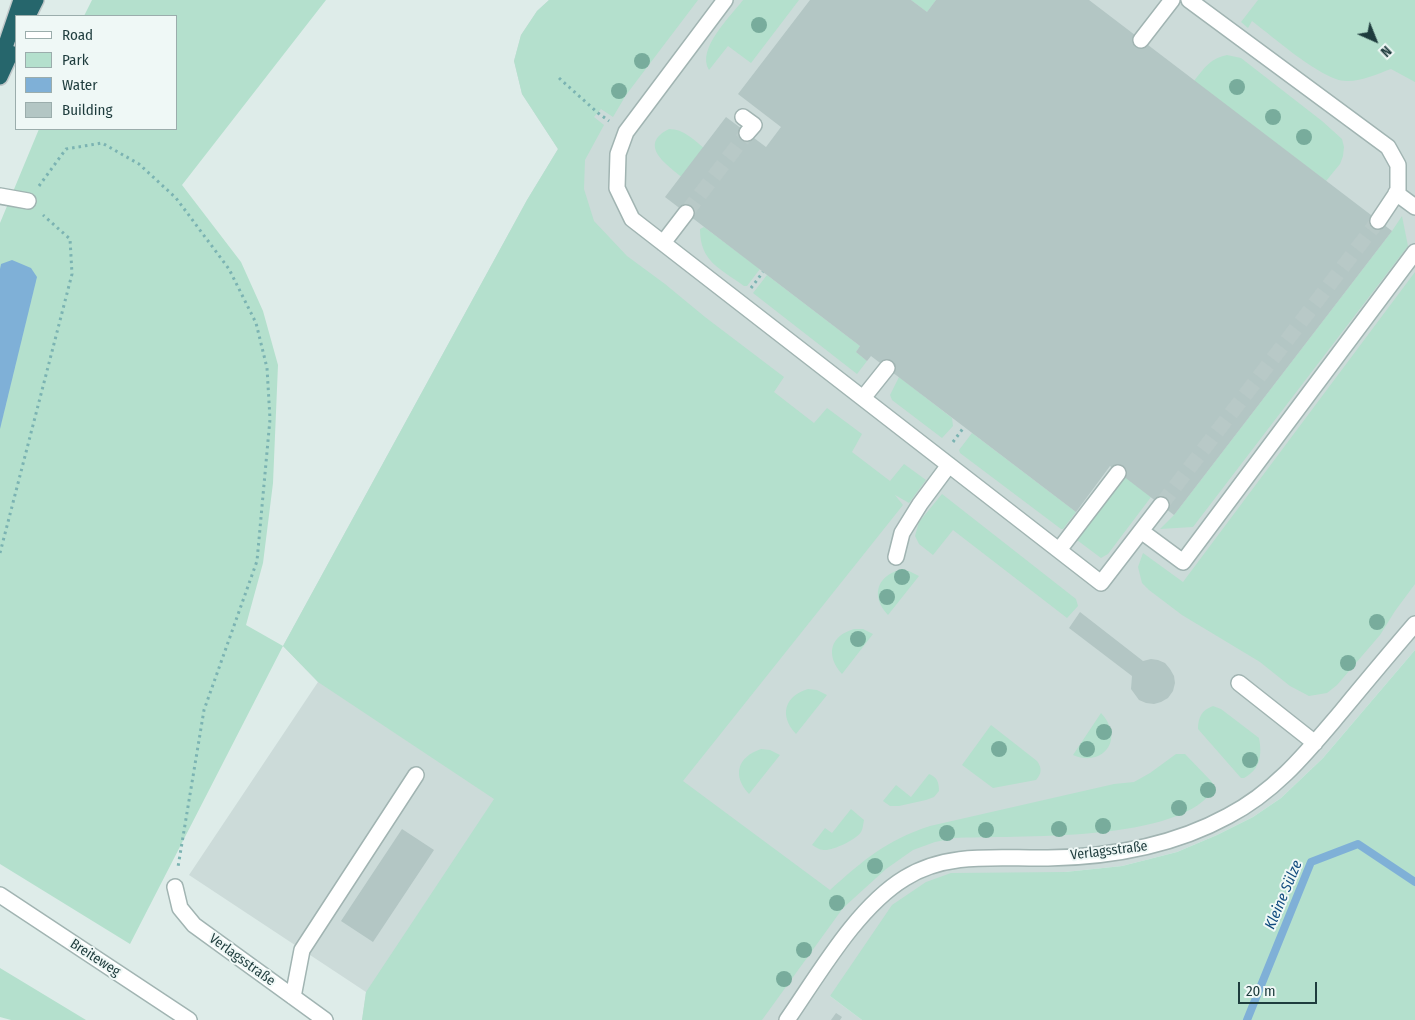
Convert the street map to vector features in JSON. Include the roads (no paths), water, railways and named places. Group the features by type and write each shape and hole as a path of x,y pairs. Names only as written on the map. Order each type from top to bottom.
{"highway":[{"path":"16,15 21,0"},
{"path":"28,15 36,0"},
{"path":"0,62 15,18"},
{"path":"0,77 15,44"}],"street":[{"path":"725,0 626,132 618,154 617,188 632,219 1101,583 1161,505"},
{"path":"1141,40 1172,0"},
{"path":"1189,0 1388,147 1398,165 1398,191 1378,221"},
{"path":"743,117 754,125 747,133"},
{"path":"1396,193 1415,207"},
{"path":"0,196 28,201"},
{"path":"663,244 686,213"},
{"path":"1141,531 1183,562 1415,252"},
{"path":"863,398 886,368"},
{"path":"896,557 902,534 920,504 949,465"},
{"path":"1059,550 1118,473"},
{"name":"Verlagsstraße","path":"787,1020 860,919 883,894 905,878 928,866 976,857 1049,858 1128,852 1155,845 1201,828 1227,817 1248,805 1275,786 1315,743 1415,624"},
{"path":"1239,683 1315,743"},
{"path":"293,997 302,950 416,775"},
{"name":"Verlagsstraße","path":"174,887 180,908 194,925 325,1020"},
{"name":"Breiteweg","path":"0,895 189,1020"}],"water":[{"path":"12,260 31,268 37,277 0,429 0,269 1,264"}],"waterway":[{"name":"Kleine Sülze","path":"1247,1020 1311,862 1358,844 1415,882"}],"tunnel":[{"path":"686,213 747,133"},
{"path":"1161,505 1378,221"}]}
